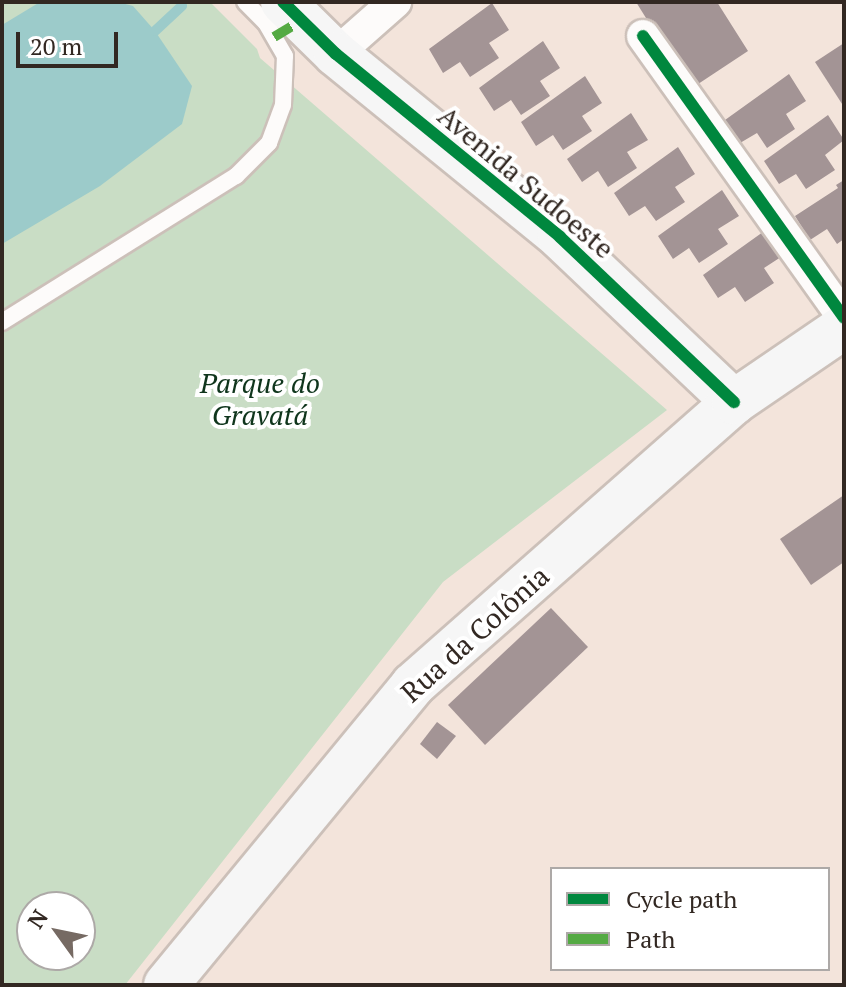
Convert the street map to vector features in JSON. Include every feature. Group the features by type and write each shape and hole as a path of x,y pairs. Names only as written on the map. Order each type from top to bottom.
{"main road":[{"name":"Avenida Sudoeste","path":"283,2 336,54 560,237 734,402"},
{"name":"Rua da Colônia","path":"166,985 413,685 734,402 842,332"}],"street":[{"path":"336,54 395,2"},
{"path":"643,36 842,332"}],"lane":[{"path":"2,322 236,176 269,143 283,105 285,56 265,22 245,2"}],"green space":[{"name":"Parque do Gravatá","path":"2,2 210,2 257,49 260,58 667,410 443,582 125,985 2,985"}],"water":[{"path":"40,2 118,2 133,6 155,31 192,86 182,124 100,186 2,244 2,25"}],"building":[{"path":"636,2 717,2 748,51 686,92 641,22 646,18"},
{"path":"492,3 509,30 489,43 499,58 470,77 460,62 443,73 429,49"},
{"path":"543,41 560,68 540,81 550,96 521,115 511,100 494,111 479,88"},
{"path":"844,43 844,107 815,62"},
{"path":"789,74 806,101 786,114 795,129 767,148 757,133 740,143 725,120"},
{"path":"585,76 602,103 582,116 592,131 563,150 553,135 536,146 521,122"},
{"path":"631,113 648,140 627,152 637,168 608,187 598,171 582,182 567,159"},
{"path":"828,115 844,140 825,155 835,170 806,189 796,174 779,184 764,161"},
{"path":"678,147 695,174 675,187 685,202 656,221 645,206 629,216 614,193"},
{"path":"844,180 844,239 837,244 827,229 810,240 795,216 838,188 836,185"},
{"path":"722,190 739,216 718,229 728,244 699,263 689,248 673,259 658,236"},
{"path":"767,229 784,255 764,268 774,283 745,302 735,287 718,298 703,275"},
{"path":"844,495 844,562 811,585 780,539"},
{"path":"551,608 588,647 485,745 448,705"},
{"path":"437,722 456,736 437,759 420,744"}],"waterway":[{"path":"155,31 182,6"}],"marked path":[{"path":"274,37 302,20"}],"cycle path":[{"path":"283,2 336,54 560,237 734,402"},
{"path":"643,36 844,318"}]}
